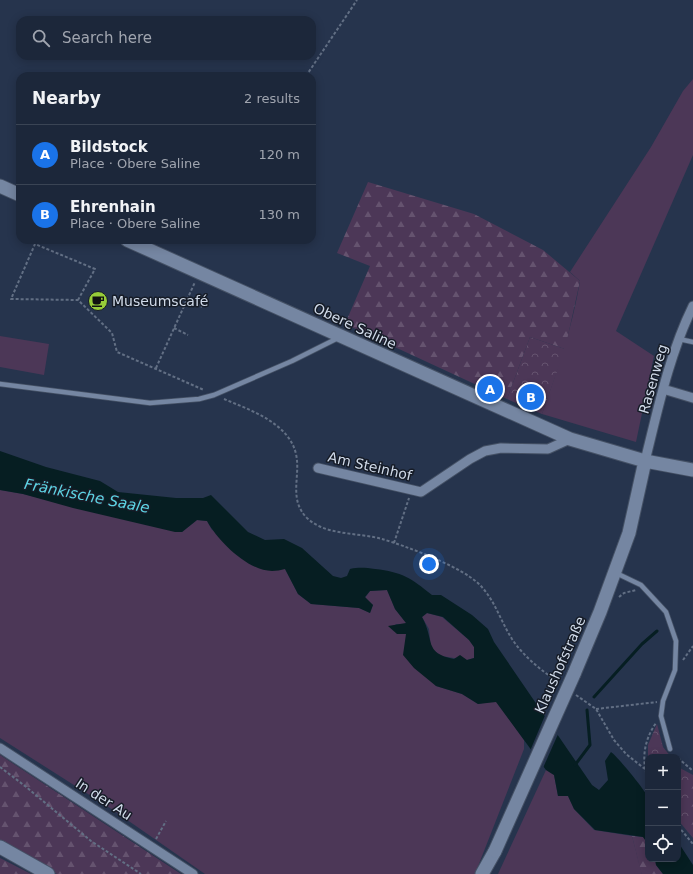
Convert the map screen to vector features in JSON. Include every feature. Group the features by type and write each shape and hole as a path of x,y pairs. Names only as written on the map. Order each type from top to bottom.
{"main road":[{"path":"0,186 16,193"},
{"name":"Obere Saline","path":"136,244 340,337 570,439 645,461 693,470"},
{"name":"Klaushofstraße","path":"482,874 495,850 574,674 616,573 629,533 645,461"},
{"path":"0,847 48,874"}],"street":[{"name":"Rasenweg","path":"645,461 663,389 679,339 693,306"},
{"path":"663,389 693,398"},
{"name":"Am Steinhof","path":"318,468 421,492 470,459 485,451 501,448 548,449 570,439"},
{"name":"In der Au","path":"0,748 193,874"}],"lane":[{"path":"0,384 150,402 200,399 214,395 292,361 340,337"},
{"path":"679,339 693,342"},
{"path":"616,573 641,585 666,612 676,641 676,670 663,701 661,716 670,749"}],"path":[{"path":"309,72 357,0"},
{"path":"78,300 95,269 35,244 11,299 78,300 112,333 117,352 255,412 271,422 291,443 296,453 297,462 295,491 298,502 308,518 326,529 367,536 394,543 458,570 483,586 492,598 512,639 524,655 541,670 562,685"},
{"path":"156,368 200,272"},
{"path":"188,299 202,307"},
{"path":"174,328 188,335"},
{"path":"394,543 412,490"},
{"path":"676,670 693,646"},
{"path":"571,691 596,709 614,740 626,754 645,770"},
{"path":"596,709 663,701"},
{"path":"645,770 644,753 652,730 661,716"},
{"path":"681,761 693,771"},
{"path":"0,767 25,786 90,841 141,874"},
{"path":"151,847 166,821"},
{"path":"681,830 693,844"}],"green space":[{"path":"693,79 693,155 616,331 654,356 636,442 542,414 554,381 577,299 580,281 570,272 651,147 683,91"},
{"path":"368,182 474,214 543,250 580,281 565,349 530,337 507,399 345,324 370,266 337,253"},
{"path":"0,336 49,344 44,375 0,367"},
{"path":"530,337 565,349 542,414 507,399"},
{"path":"0,490 23,494 182,532 197,520 207,521 212,530 285,569 298,594 311,604 359,608 370,613 373,605 365,598 370,591 387,590 395,609 407,624 395,624 406,634 436,686 462,694 478,704 496,701 524,740 524,749 475,874 205,874 110,808 0,738"},
{"path":"427,613 442,617 469,640 474,647 474,658 467,660 441,656 431,648 429,629 422,617"},
{"path":"657,724 663,747 669,754 648,754 648,745"},
{"path":"0,755 181,874 57,874 22,852 0,842"},
{"path":"681,769 693,775 693,838 681,824"},
{"path":"546,770 554,775 558,796 568,796 574,809 594,830 632,836 642,874 498,874"},
{"path":"632,836 643,837 645,840 645,862 656,862 663,874 642,874"},
{"path":"0,858 31,874 0,874"}],"water":[{"name":"Fränkische Saale","path":"0,451 46,467 100,481 118,492 176,498 203,498 211,495 248,532 265,540 284,539 302,548 333,576 341,578 347,576 350,569 357,568 384,570 399,574 412,580 432,595 441,595 472,615 488,629 494,642 592,785 599,790 608,780 605,761 611,752 631,774 645,792 645,840 643,837 595,830 574,809 568,796 558,796 554,775 546,770 496,702 478,704 462,694 436,686 414,668 403,655 406,634 397,634 388,626 406,623 395,609 387,590 370,591 365,597 373,605 370,613 359,608 311,604 298,594 285,569 274,571 263,570 253,566 226,546 207,521 197,520 182,532 175,532 73,508 23,494 0,490","holes":["427,613 443,617 469,640 474,647 474,658 467,660 460,655 454,659 444,656 438,653 431,644 426,625 422,617"]},
{"path":"681,847 693,865 693,874 663,874 656,862 681,862"}],"pier":[{"path":"546,713 559,732 543,768 530,751"}],"waterway":[{"path":"594,697 642,644 657,631"},
{"path":"575,765 590,745 587,710"}],"place":[{"name":"Museumscafé","path":"98,301"},
{"name":"Bildstock","path":"490,389"},
{"name":"Ehrenhain","path":"531,397"}]}
